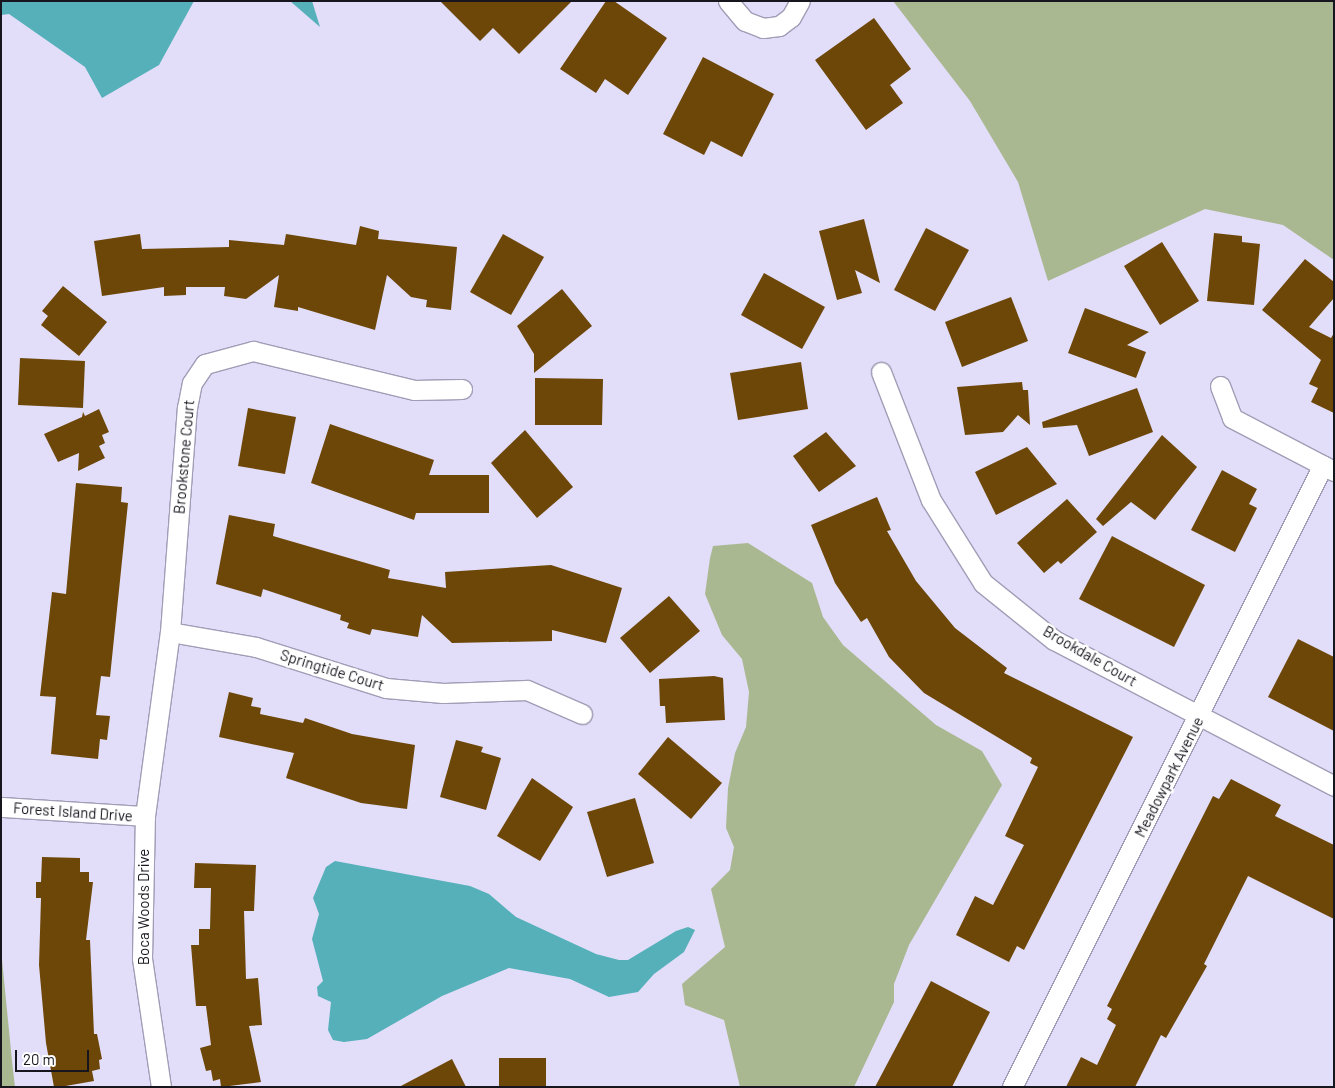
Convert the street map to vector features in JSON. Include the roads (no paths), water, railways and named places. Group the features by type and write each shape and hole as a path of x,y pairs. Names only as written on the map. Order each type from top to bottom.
{"street":[{"path":"728,1 745,22 763,28 779,26 790,17 800,1"},
{"name":"Brookstone Court","path":"145,816 170,632 187,408 192,383 205,364 253,351 414,390 462,389"},
{"name":"Brookdale Court","path":"881,372 931,500 983,583 1054,640 1334,786"},
{"path":"1220,386 1232,418 1329,468"},
{"name":"Meadowpark Avenue","path":"1012,1087 1199,717 1329,468"},
{"name":"Springtide Court","path":"170,632 256,647 386,688 443,693 527,690 582,714"},
{"name":"Forest Island Drive","path":"1,807 145,816"},
{"name":"Boca Woods Drive","path":"145,816 142,958 161,1087"}]}
